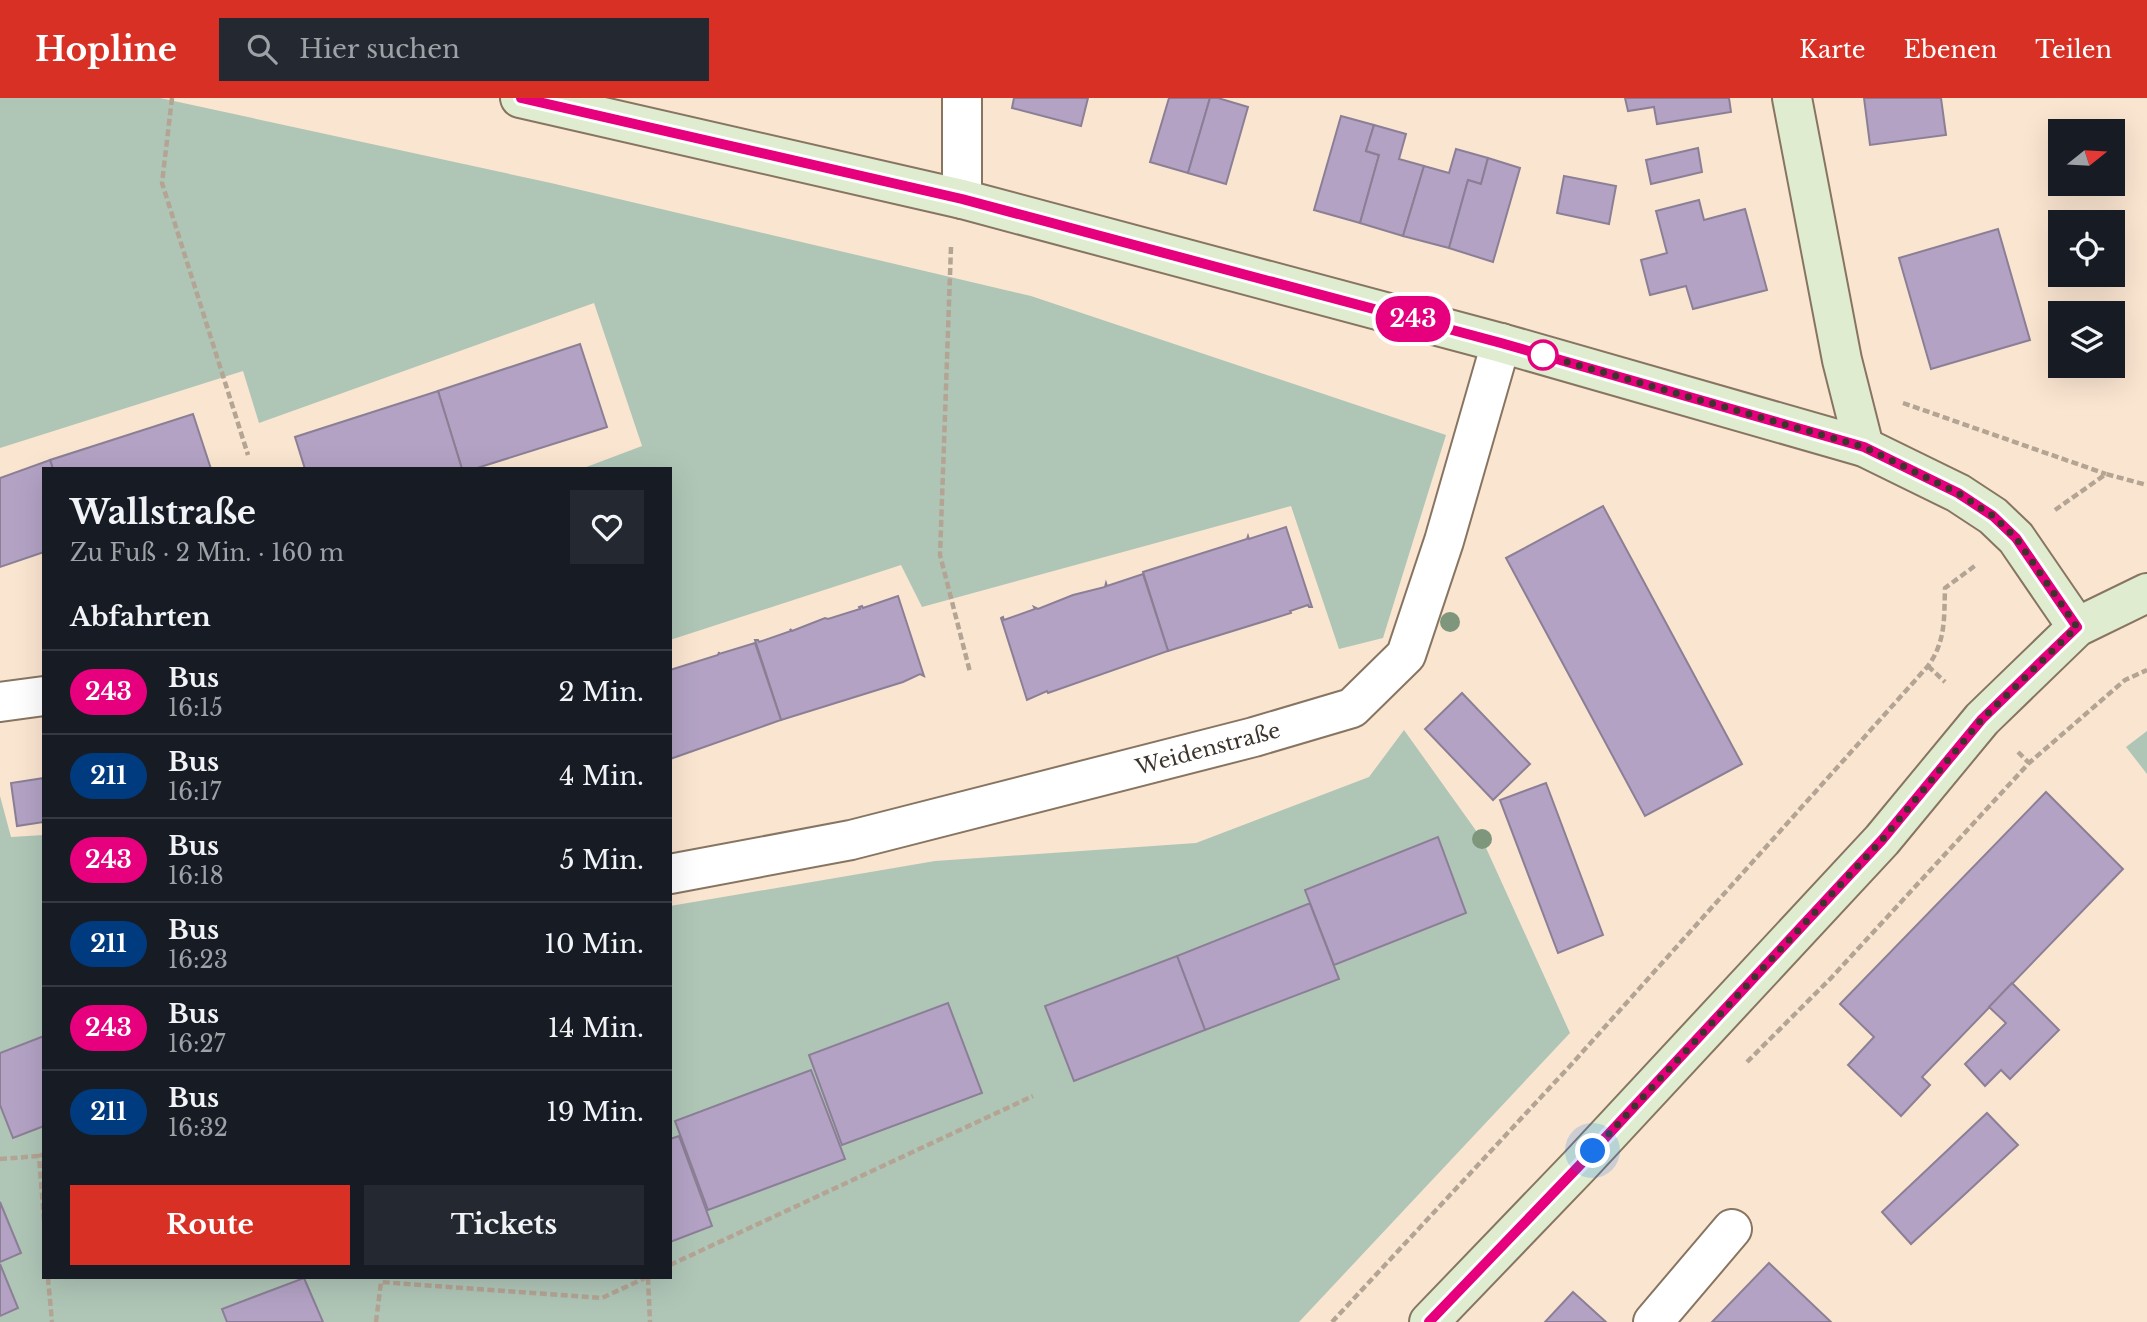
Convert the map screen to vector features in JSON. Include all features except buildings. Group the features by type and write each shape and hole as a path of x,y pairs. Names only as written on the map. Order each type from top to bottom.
{"main road":[{"path":"520,98 962,199 1501,343 1864,447 1958,493 1993,516 2016,538 2077,627"},
{"path":"1792,98 1848,386 1864,447"},
{"path":"1429,1322 1579,1166 1882,840 1982,719 2077,627 2147,593"}],"street":[{"path":"962,98 962,199"},
{"name":"Weidenstraße","path":"672,874 876,834 1254,737 1352,708 1406,655 1444,541 1501,343"},
{"path":"0,702 42,696"},
{"path":"1653,1322 1732,1229"}],"path":[{"path":"172,98 162,183 248,455"},
{"path":"962,199 950,251 940,555 970,672"},
{"path":"1848,386 1928,411 2106,474 2147,485"},
{"path":"2084,490 2106,474"},
{"path":"1332,1322 1569,1067 1928,666 1939,650 1945,588 1957,579"},
{"path":"1928,666 1945,682"},
{"path":"1744,1066 1832,977 2029,763 2125,680 2147,670"},
{"path":"2018,752 2029,763"},
{"path":"672,1264 1033,1096"},
{"path":"0,1159 41,1155 42,1177"},
{"path":"48,1279 52,1322"},
{"path":"376,1322 382,1282 602,1298 644,1279"},
{"path":"646,1279 650,1322"}],"green space":[{"path":"0,98 160,98 551,183 1031,296 1446,435 1383,638 1339,649 1291,506 922,607 901,565 672,639 672,467 586,467 642,446 594,303 259,423 243,371 0,448"},
{"path":"1404,730 1482,839 1570,1033 1299,1322 0,1322 0,796 11,837 42,835 42,1279 672,1279 672,906 935,861 1196,843 1369,777"},
{"path":"2147,731 2147,774 2126,747"}],"bus line":[{"name":"243","path":"521,98 962,199 1501,343 1864,447 1958,493 1993,516 2016,538 2077,627 1982,719 1882,840 1579,1166 1429,1322"}],"route":[{"path":"1543,355 1864,447 1958,493 1993,516 2016,538 2077,627 1982,719 1882,840 1593,1151"}]}
